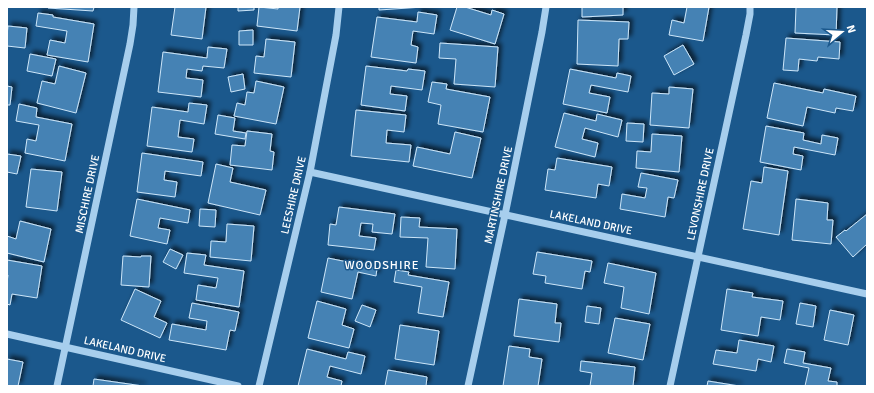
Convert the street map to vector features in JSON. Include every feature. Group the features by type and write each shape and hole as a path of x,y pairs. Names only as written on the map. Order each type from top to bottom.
{"street":[{"name":"MISCHIRE DRIVE","path":"57,386 132,31 134,7"},
{"name":"LEESHIRE DRIVE","path":"259,386 310,172 336,35 339,7"},
{"name":"MARTINSHIRE DRIVE","path":"468,386 505,215 541,39 546,7"},
{"name":"LEVONSHIRE DRIVE","path":"670,386 746,35 750,7"},
{"name":"LAKELAND DRIVE","path":"310,172 867,294"},
{"name":"LAKELAND DRIVE","path":"7,334 238,386"}],"building":[{"path":"48,7 94,7 93,11"},
{"path":"175,7 206,7 202,39 171,35"},
{"path":"238,7 254,7 254,10 238,11"},
{"path":"259,7 278,9 278,7 300,7 297,31 257,26"},
{"path":"379,7 423,7 379,10"},
{"path":"457,7 465,7 491,15 492,10 504,14 495,44 450,30"},
{"path":"582,7 623,7 623,15 582,17"},
{"path":"687,7 709,7 703,41 669,35 672,20 684,23"},
{"path":"796,7 837,7 836,35 795,33"},
{"path":"418,12 437,15 434,34 413,31 411,45 418,47 416,63 371,57 377,17 417,22"},
{"path":"38,13 94,24 88,62 47,55 50,40 65,43 67,31 36,26"},
{"path":"578,20 629,22 628,39 619,39 618,66 577,64"},
{"path":"8,26 27,28 25,48 7,46"},
{"path":"253,30 253,45 239,45 239,31"},
{"path":"786,38 840,42 839,59 818,57 817,61 799,59 798,71 783,70"},
{"path":"266,39 295,42 291,77 254,73 256,56 264,57"},
{"path":"440,43 498,47 495,87 454,84 456,59 439,58"},
{"path":"683,45 694,64 674,75 664,56"},
{"path":"208,47 227,49 224,68 203,66 202,71 187,69 186,78 203,80 201,97 158,92 163,52 207,58"},
{"path":"30,54 56,59 52,76 27,71"},
{"path":"59,66 86,73 76,113 37,103 42,81 55,84"},
{"path":"366,66 407,71 408,69 425,71 422,90 391,86 390,94 407,96 405,111 361,105"},
{"path":"570,69 616,78 617,73 631,76 628,92 591,85 589,93 610,97 607,113 563,104"},
{"path":"243,74 245,89 231,92 228,77"},
{"path":"256,81 284,87 276,124 234,116 237,103 245,105 247,92 254,93"},
{"path":"432,82 447,84 446,89 490,97 483,132 438,124 441,105 428,102"},
{"path":"774,83 823,93 824,89 856,96 853,111 836,108 835,113 807,107 803,126 767,118"},
{"path":"7,86 12,87 10,105 7,105"},
{"path":"669,87 693,89 689,128 650,125 652,93 669,94"},
{"path":"189,103 207,105 204,124 180,120 178,137 194,139 192,152 147,146 152,107 188,112"},
{"path":"19,104 37,108 36,117 72,124 65,161 25,153 27,139 36,141 39,125 16,121"},
{"path":"356,110 406,115 404,132 387,130 386,143 411,145 409,162 351,156"},
{"path":"564,113 596,121 597,114 622,120 618,137 585,128 582,139 598,143 595,157 555,147"},
{"path":"218,115 235,118 233,131 246,133 245,139 215,134"},
{"path":"627,123 644,124 643,142 626,141"},
{"path":"766,126 804,133 803,140 821,144 822,135 838,138 835,155 794,147 793,154 803,156 801,170 760,162"},
{"path":"247,131 272,134 270,151 274,152 272,170 230,165 232,145 245,146"},
{"path":"455,132 481,138 472,178 413,166 417,147 450,154"},
{"path":"652,134 682,136 679,172 636,168 637,151 651,152"},
{"path":"142,153 203,162 201,176 165,171 164,180 177,182 175,197 137,192"},
{"path":"7,154 21,156 17,174 7,172"},
{"path":"557,158 612,167 609,186 598,184 596,198 545,190 548,169 555,170"},
{"path":"216,164 233,168 230,182 266,190 260,215 208,203"},
{"path":"764,167 788,171 779,235 743,229 751,181 762,183"},
{"path":"31,169 62,172 57,211 26,207"},
{"path":"641,173 678,180 674,198 668,197 665,217 620,209 622,194 645,198 647,188 638,187"},
{"path":"137,199 190,210 188,223 160,218 158,228 170,230 167,244 130,236"},
{"path":"796,199 828,203 827,220 833,220 831,244 792,240"},
{"path":"339,207 395,214 392,234 372,232 373,224 361,223 359,236 376,238 374,250 328,245 330,224 336,225"},
{"path":"200,209 216,210 215,227 199,226"},
{"path":"867,214 867,244 853,257 836,237"},
{"path":"401,217 420,218 419,227 457,229 455,269 426,267 428,238 400,237"},
{"path":"20,221 51,229 44,262 7,253 7,236 16,239"},
{"path":"227,224 254,226 251,261 210,257 211,241 226,242"},
{"path":"170,249 183,255 176,269 163,262"},
{"path":"537,252 592,261 590,272 585,271 582,289 545,283 546,276 533,274"},
{"path":"187,253 206,255 204,265 244,271 239,307 196,300 198,285 216,288 218,278 184,273"},
{"path":"123,256 151,256 149,287 121,285"},
{"path":"328,258 377,268 376,276 358,272 352,299 321,292"},
{"path":"7,260 42,266 37,298 12,294 10,305 7,304"},
{"path":"608,263 656,273 649,314 621,308 624,287 604,283"},
{"path":"396,270 409,272 408,275 449,282 443,317 418,313 422,287 394,282"},
{"path":"135,289 161,301 154,317 167,323 160,338 121,320"},
{"path":"727,289 753,293 752,297 783,301 780,320 761,317 758,336 721,330"},
{"path":"519,299 557,304 555,323 561,323 559,342 514,336"},
{"path":"317,301 346,309 342,325 354,329 349,348 308,338"},
{"path":"192,303 239,312 235,331 230,330 226,350 169,340 172,324 206,330 207,321 189,318"},
{"path":"800,303 816,306 813,327 796,324"},
{"path":"362,305 376,310 370,327 355,321"},
{"path":"587,306 601,308 599,324 585,322"},
{"path":"830,310 854,315 848,345 824,340"},
{"path":"615,318 650,324 643,360 608,353"},
{"path":"400,325 439,331 434,365 395,359"},
{"path":"739,340 774,346 771,362 758,359 756,371 713,364 716,350 737,353"},
{"path":"509,346 530,349 529,357 542,359 538,386 503,386"},
{"path":"307,349 346,359 348,352 365,356 361,374 330,366 327,377 342,381 341,386 298,386"},
{"path":"787,349 805,352 803,363 831,368 828,381 837,382 837,386 805,386 809,368 784,363"},
{"path":"7,359 23,362 18,386 7,386"},
{"path":"581,361 635,367 633,386 590,386 592,373 580,371"},
{"path":"388,370 427,377 426,386 385,386"},
{"path":"94,379 143,386 93,386"},
{"path":"708,381 739,386 707,386"}],"district":[{"name":"WOODSHIRE","path":"382,265"}]}
